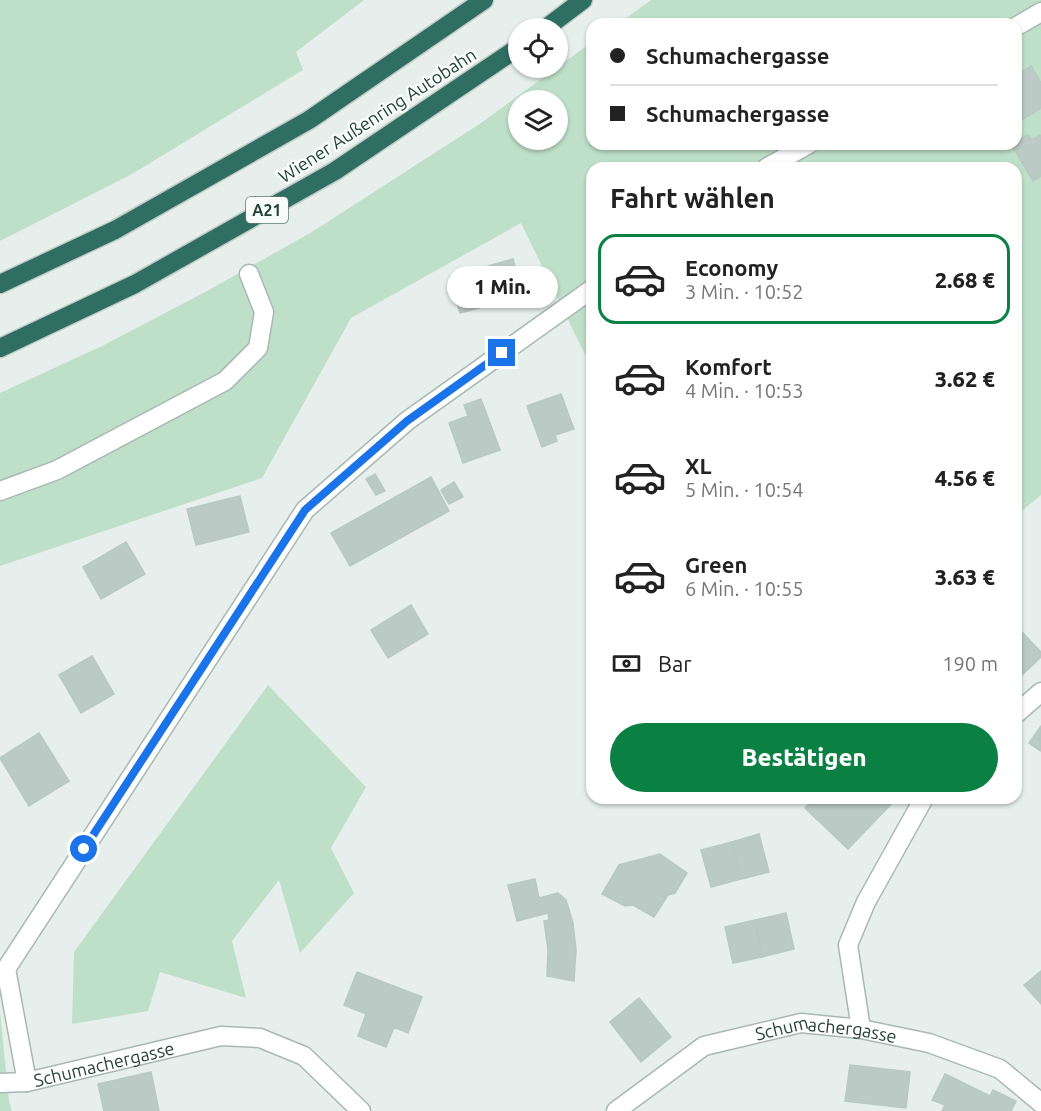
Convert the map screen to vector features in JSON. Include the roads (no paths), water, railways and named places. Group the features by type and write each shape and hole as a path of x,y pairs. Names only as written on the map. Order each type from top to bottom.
{"highway":[{"name":"Wiener Außenring Autobahn","path":"0,284 115,230 309,120 484,0"},
{"path":"559,18 583,0"},
{"name":"Wiener Außenring Autobahn","path":"0,348 135,284 336,171 508,54"}],"street":[{"path":"1022,23 1041,12"},
{"path":"776,162 798,150"},
{"path":"0,491 57,470 225,381 258,348 264,312 249,274"},
{"name":"Schumachergasse","path":"361,1111 304,1056 260,1038 221,1036 27,1082 6,969 305,510 407,421 586,293"},
{"path":"1022,709 1041,693"},
{"path":"861,1029 848,945 866,902 921,804"},
{"name":"Schumachergasse","path":"616,1111 704,1046 801,1023 861,1029 929,1043 1000,1069 1041,1103"},
{"path":"0,1083 27,1082"}]}
